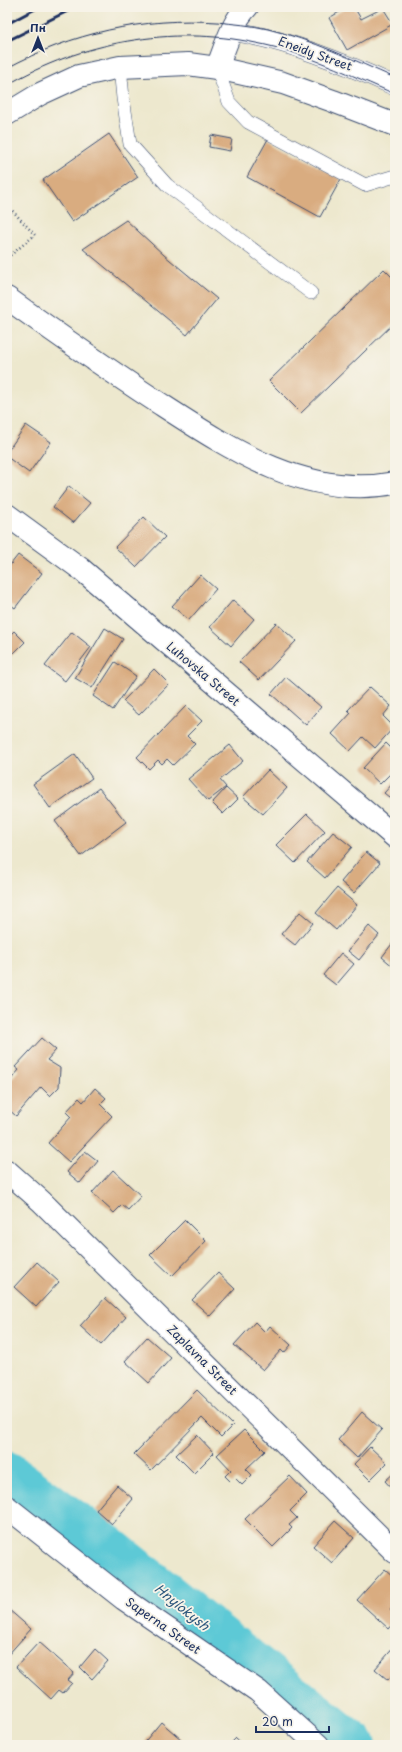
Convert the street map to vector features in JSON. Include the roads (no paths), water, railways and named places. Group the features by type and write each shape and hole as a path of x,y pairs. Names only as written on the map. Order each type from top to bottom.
{"street":[{"path":"217,68 232,31 243,11 247,7"},
{"name":"Eneidy Street","path":"232,31 292,44 326,56 395,86"},
{"path":"7,114 40,94 79,76 120,67 188,64 217,68 283,83 395,125"},
{"path":"7,298 119,377 219,442 285,473 317,482 345,487 375,487 395,483"},
{"name":"Luhovska Street","path":"7,515 81,569 395,837"},
{"name":"Zaplavna Street","path":"7,1171 47,1206 395,1552"},
{"name":"Saperna Street","path":"7,1507 124,1599 258,1692 318,1745"}],"lane":[{"path":"120,67 122,98 130,144 167,185 311,293"},
{"path":"217,68 229,102 248,122 365,185 395,176"}],"waterway":[{"name":"Hnylokysh","path":"7,1473 105,1545 354,1745"}],"tram line":[{"path":"7,68 57,45 109,30 135,25 189,21 217,22 268,29 333,51 395,78"},
{"path":"7,85 35,70 96,48 127,41 159,37 192,36 224,38 256,43 292,52 395,94"}],"railway":[{"path":"7,24 39,7"},
{"path":"7,41 76,7"}]}
